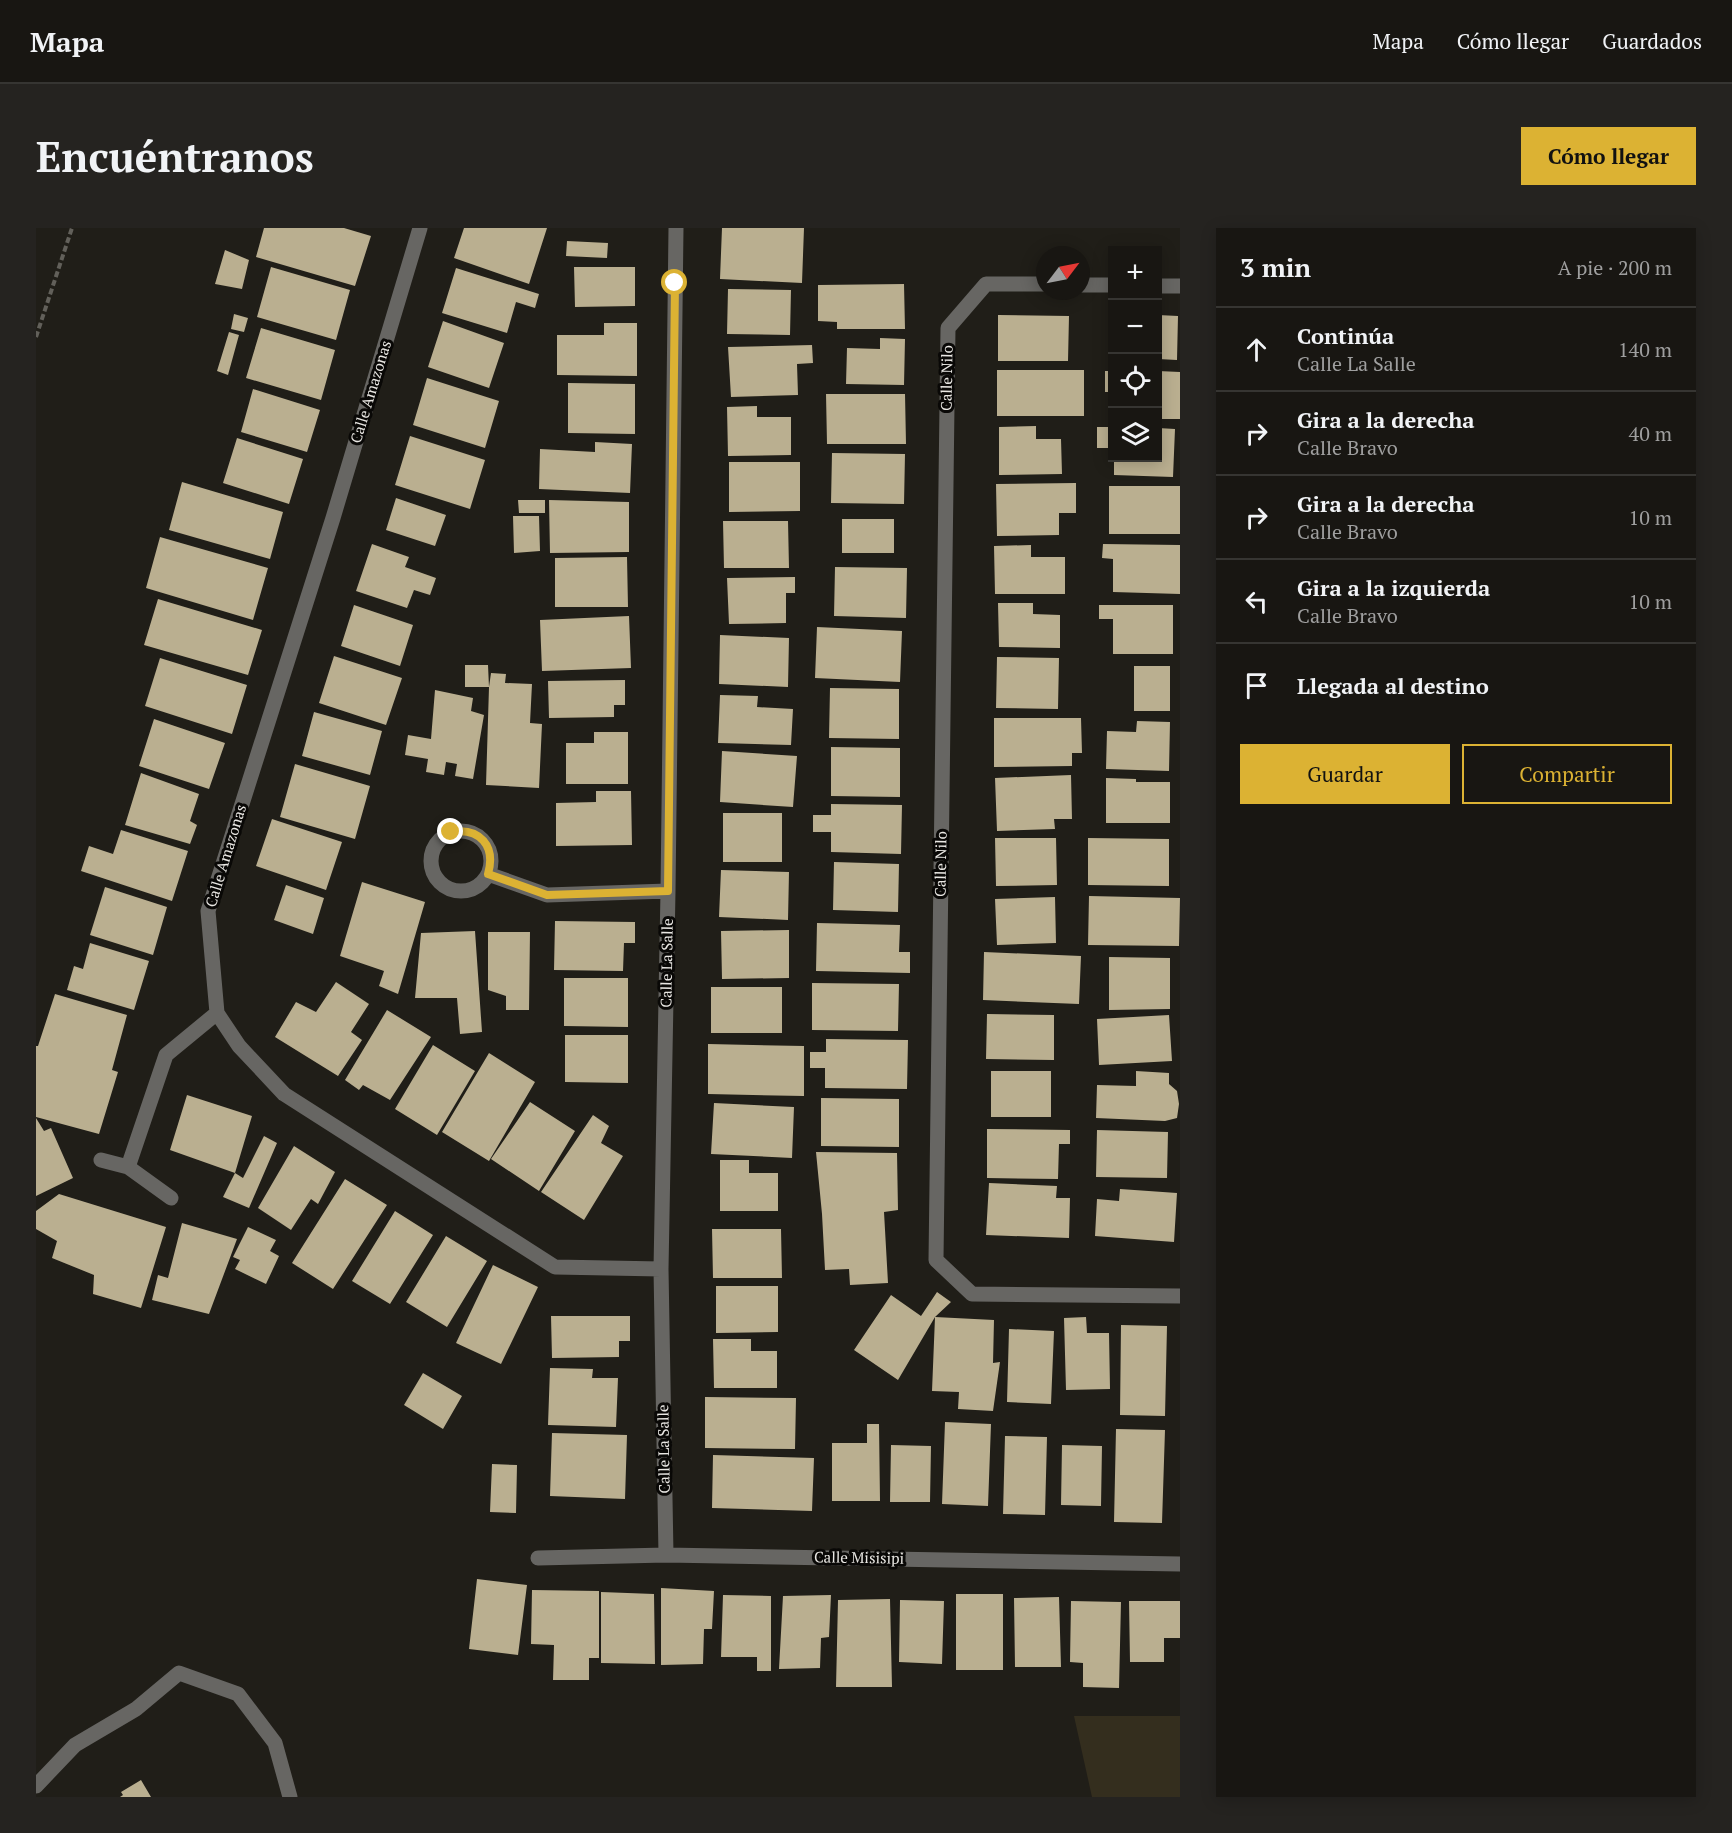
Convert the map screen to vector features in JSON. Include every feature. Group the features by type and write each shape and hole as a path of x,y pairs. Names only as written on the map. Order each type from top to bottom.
{"street":[{"name":"Calle Amazonas","path":"420,228 333,518 208,911 217,1013 239,1046 284,1094 555,1267 661,1269"},
{"name":"Calle La Salle","path":"666,1555 661,1269 676,228"},
{"name":"Calle Nilo","path":"1036,285 986,284 948,328 936,1260 972,1294 1180,1296"},
{"path":"1090,285 1108,285"},
{"path":"1162,286 1180,286"},
{"path":"488,874 547,895 668,891"},
{"path":"128,1167 166,1055 217,1013"},
{"path":"100,1160 128,1167 171,1198"},
{"name":"Calle Misisipi","path":"538,1558 666,1555 1180,1564"},
{"path":"36,1786 75,1745 136,1708 179,1672 238,1694 275,1743 290,1797"}],"path":[{"path":"36,337 72,228"}],"shaded area":[{"path":"1074,1716 1180,1716 1180,1797 1092,1797"}],"building":[{"path":"264,228 344,228 371,236 355,286 256,257"},
{"path":"464,228 547,228 529,284 454,258"},
{"path":"722,228 804,228 802,283 720,279"},
{"path":"567,241 608,243 607,258 566,256"},
{"path":"225,250 249,260 242,289 215,284"},
{"path":"271,267 350,290 336,340 257,317"},
{"path":"574,267 635,267 635,306 575,307"},
{"path":"456,268 539,294 535,308 516,302 507,333 442,313"},
{"path":"904,284 905,329 837,329 837,322 818,321 818,285"},
{"path":"728,289 791,290 790,335 727,334"},
{"path":"234,314 248,318 244,332 231,329"},
{"path":"998,315 1069,316 1068,361 998,361"},
{"path":"1162,315 1178,316 1177,360 1162,359"},
{"path":"443,321 504,343 489,388 428,367"},
{"path":"604,323 637,323 637,376 557,375 557,335 604,335"},
{"path":"261,328 335,350 321,400 246,378"},
{"path":"229,332 239,335 228,375 217,371"},
{"path":"880,338 905,339 904,385 846,384 847,348 880,349"},
{"path":"812,345 813,363 797,364 798,395 731,397 728,347"},
{"path":"997,370 1084,370 1084,416 997,416"},
{"path":"1105,371 1108,371 1108,392 1105,392"},
{"path":"1162,371 1180,372 1180,419 1162,419"},
{"path":"427,378 499,401 485,448 413,425"},
{"path":"568,383 635,384 635,434 568,433"},
{"path":"253,389 320,410 307,452 241,432"},
{"path":"826,394 905,394 906,444 827,444"},
{"path":"757,406 757,417 791,417 791,455 728,456 727,407"},
{"path":"1036,426 1036,439 1061,439 1062,474 999,475 999,427"},
{"path":"1097,427 1108,427 1108,448 1097,448"},
{"path":"1162,428 1175,429 1173,477 1114,475 1114,462 1162,462"},
{"path":"410,436 485,460 470,509 395,485"},
{"path":"237,438 303,459 289,504 223,483"},
{"path":"595,442 632,444 630,493 539,489 540,449 595,452"},
{"path":"832,453 905,454 904,504 831,503"},
{"path":"729,462 800,462 800,511 729,512"},
{"path":"182,482 283,512 270,559 169,530"},
{"path":"1076,483 1076,513 1059,513 1059,535 997,536 996,484"},
{"path":"1109,486 1180,486 1180,534 1109,534"},
{"path":"396,498 446,515 435,546 386,530"},
{"path":"518,500 545,500 545,513 519,513"},
{"path":"549,500 629,502 629,552 550,553"},
{"path":"513,516 539,516 540,551 514,553"},
{"path":"842,519 894,519 894,553 842,553"},
{"path":"723,521 788,521 789,568 724,568"},
{"path":"160,537 268,568 253,620 146,588"},
{"path":"372,544 409,557 405,567 436,578 430,595 414,590 407,608 356,591"},
{"path":"1103,544 1180,545 1180,594 1113,592 1113,559 1102,558"},
{"path":"1031,545 1031,557 1065,557 1065,594 995,594 994,546"},
{"path":"627,557 628,607 555,607 555,558"},
{"path":"835,567 907,568 906,618 834,616"},
{"path":"795,577 795,593 786,593 786,623 729,624 727,578"},
{"path":"158,599 262,630 248,675 144,645"},
{"path":"998,603 1033,603 1033,614 1060,615 1060,648 999,647"},
{"path":"354,605 413,625 400,666 341,646"},
{"path":"1099,605 1173,605 1173,654 1113,654 1113,619 1099,619"},
{"path":"629,616 631,668 542,671 540,620"},
{"path":"817,627 902,631 900,682 815,678"},
{"path":"720,635 789,638 788,687 719,684"},
{"path":"334,656 402,678 386,725 319,703"},
{"path":"997,657 1059,658 1058,709 996,708"},
{"path":"160,658 247,685 232,734 145,706"},
{"path":"465,665 488,665 489,687 465,687"},
{"path":"1134,666 1170,666 1170,711 1134,711"},
{"path":"491,673 506,674 505,683 532,684 530,723 542,724 539,788 486,785"},
{"path":"625,680 625,705 614,705 614,717 549,718 548,681"},
{"path":"830,688 899,689 899,739 829,738"},
{"path":"435,690 473,698 471,711 484,715 473,779 455,776 457,764 446,762 444,775 426,772 428,759 405,755 408,735 431,739"},
{"path":"720,695 758,696 757,707 793,709 791,745 718,743"},
{"path":"314,712 382,731 370,775 302,756"},
{"path":"994,718 1081,718 1082,753 1072,753 1072,766 994,767"},
{"path":"154,719 225,743 209,789 139,766"},
{"path":"1137,721 1170,722 1169,771 1106,769 1107,731 1136,732"},
{"path":"594,732 628,732 628,784 566,784 566,743 594,743"},
{"path":"831,747 900,748 900,797 831,796"},
{"path":"722,751 797,756 793,807 720,802"},
{"path":"295,764 370,786 355,839 280,817"},
{"path":"141,773 199,794 190,821 197,825 190,844 125,825"},
{"path":"1071,775 1072,819 1054,819 1055,829 997,831 995,778"},
{"path":"1106,778 1136,779 1136,782 1170,782 1170,823 1106,823"},
{"path":"596,791 631,791 632,845 556,846 556,803 596,802"},
{"path":"831,804 902,805 901,854 831,852 831,832 813,832 813,815 831,815"},
{"path":"723,813 782,813 782,862 723,862"},
{"path":"272,819 342,842 326,890 256,866"},
{"path":"121,830 188,851 172,901 81,871 89,846 113,854"},
{"path":"995,838 1056,838 1057,885 996,886"},
{"path":"1088,838 1169,839 1169,886 1088,885"},
{"path":"834,862 899,864 898,912 833,910"},
{"path":"721,870 789,872 788,920 719,917"},
{"path":"362,882 425,902 398,994 379,986 384,971 340,956"},
{"path":"286,885 324,898 313,934 274,920"},
{"path":"105,887 167,907 153,955 90,935"},
{"path":"1089,896 1180,898 1179,946 1088,945"},
{"path":"1055,897 1056,943 997,945 995,899"},
{"path":"555,921 635,922 635,943 624,943 623,971 554,970"},
{"path":"817,923 900,925 899,952 910,952 910,973 816,971"},
{"path":"789,930 789,978 722,979 721,931"},
{"path":"475,931 482,1032 460,1034 457,998 415,998 421,933"},
{"path":"488,932 530,932 529,1010 506,1010 506,996 488,990"},
{"path":"90,943 149,961 134,1010 67,990 74,966 83,969"},
{"path":"984,952 1081,956 1079,1004 983,1000"},
{"path":"1109,957 1170,958 1170,1009 1109,1010"},
{"path":"564,978 628,978 628,1027 564,1026"},
{"path":"336,982 369,1004 351,1032 362,1040 338,1076 275,1037 296,1002 316,1012"},
{"path":"812,983 899,984 898,1031 812,1030"},
{"path":"711,987 782,987 782,1033 711,1033"},
{"path":"55,994 127,1015 112,1070 118,1072 99,1134 36,1117 36,1046 38,1046"},
{"path":"387,1010 431,1037 390,1100 363,1085 359,1090 345,1080"},
{"path":"987,1014 1054,1015 1054,1060 986,1059"},
{"path":"1169,1015 1172,1061 1099,1065 1097,1019"},
{"path":"565,1035 628,1035 628,1083 565,1082"},
{"path":"826,1039 908,1040 907,1089 825,1088 825,1068 810,1068 810,1052 826,1052"},
{"path":"708,1044 804,1046 804,1096 708,1094"},
{"path":"433,1045 475,1071 437,1135 395,1109"},
{"path":"489,1053 535,1082 489,1161 442,1132"},
{"path":"991,1071 1051,1071 1051,1117 991,1117"},
{"path":"1136,1071 1169,1073 1169,1084 1177,1091 1179,1104 1177,1118 1165,1121 1096,1118 1097,1085 1136,1086"},
{"path":"187,1095 252,1116 235,1173 170,1150"},
{"path":"821,1098 899,1099 899,1147 821,1146"},
{"path":"530,1102 575,1131 539,1191 491,1159"},
{"path":"714,1103 794,1107 792,1158 711,1154"},
{"path":"593,1115 609,1126 601,1143 623,1156 584,1220 541,1192"},
{"path":"36,1118 44,1131 51,1128 73,1178 36,1196"},
{"path":"987,1129 1070,1130 1070,1144 1059,1144 1058,1179 987,1178"},
{"path":"1097,1130 1168,1132 1167,1178 1096,1177"},
{"path":"264,1136 277,1143 249,1208 223,1197 235,1173 243,1178"},
{"path":"294,1146 335,1172 318,1204 311,1199 291,1230 258,1208"},
{"path":"816,1152 897,1153 898,1210 884,1212 888,1283 850,1285 849,1269 825,1270"},
{"path":"720,1160 749,1160 749,1173 778,1173 778,1211 720,1211"},
{"path":"345,1179 387,1205 333,1289 292,1263"},
{"path":"989,1183 1057,1186 1056,1198 1070,1198 1069,1238 986,1235"},
{"path":"1120,1189 1177,1193 1174,1242 1095,1236 1097,1199 1119,1201"},
{"path":"59,1194 166,1227 141,1308 93,1294 94,1275 52,1258 57,1241 36,1229 36,1211"},
{"path":"395,1211 433,1235 390,1304 352,1281"},
{"path":"182,1223 237,1239 209,1314 152,1300 158,1275 168,1278"},
{"path":"248,1227 276,1240 270,1251 279,1256 266,1284 235,1269 240,1260 233,1257"},
{"path":"712,1229 781,1229 782,1278 713,1278"},
{"path":"446,1236 487,1261 447,1327 406,1302"},
{"path":"493,1265 538,1287 501,1364 456,1343"},
{"path":"716,1286 778,1286 778,1332 716,1333"},
{"path":"937,1292 951,1302 935,1317 898,1380 854,1350 891,1295 921,1316"},
{"path":"551,1316 630,1316 630,1341 619,1341 619,1357 552,1358"},
{"path":"935,1317 994,1320 993,1363 1000,1362 993,1411 958,1409 959,1392 932,1391"},
{"path":"1086,1317 1087,1333 1109,1333 1110,1389 1066,1390 1064,1318"},
{"path":"1121,1325 1167,1326 1165,1416 1120,1415"},
{"path":"1009,1329 1054,1331 1051,1404 1007,1402"},
{"path":"713,1339 751,1339 751,1351 777,1351 777,1388 714,1388"},
{"path":"550,1368 593,1369 592,1378 618,1378 616,1427 548,1425"},
{"path":"423,1373 462,1396 443,1429 404,1405"},
{"path":"705,1397 796,1398 795,1449 705,1448"},
{"path":"945,1422 991,1424 988,1506 942,1504"},
{"path":"867,1424 879,1424 880,1501 832,1501 832,1443 867,1443"},
{"path":"1116,1429 1165,1430 1162,1523 1114,1522"},
{"path":"552,1433 627,1435 625,1499 550,1496"},
{"path":"1005,1436 1047,1437 1045,1515 1003,1514"},
{"path":"891,1445 931,1446 930,1502 890,1502"},
{"path":"1062,1445 1102,1446 1101,1506 1061,1505"},
{"path":"713,1455 814,1458 812,1511 712,1508"},
{"path":"492,1464 517,1465 516,1513 490,1512"},
{"path":"477,1579 527,1585 518,1655 469,1649"},
{"path":"661,1588 714,1591 712,1629 704,1629 703,1664 661,1665"},
{"path":"532,1590 599,1591 599,1658 589,1658 589,1680 553,1680 554,1645 531,1644"},
{"path":"601,1592 654,1594 655,1664 601,1663"},
{"path":"956,1594 1003,1594 1003,1670 956,1670"},
{"path":"723,1595 771,1596 771,1671 757,1671 757,1657 721,1657"},
{"path":"831,1595 829,1637 821,1638 820,1668 779,1669 783,1596"},
{"path":"1059,1597 1061,1667 1015,1667 1014,1598"},
{"path":"890,1599 892,1687 836,1687 838,1600"},
{"path":"900,1600 944,1601 942,1664 899,1662"},
{"path":"1071,1601 1121,1602 1119,1688 1083,1687 1083,1663 1070,1662"},
{"path":"1129,1601 1180,1601 1180,1638 1164,1638 1164,1662 1130,1662"},
{"path":"141,1780 151,1797 120,1797 123,1795 121,1792"}],"route":[{"path":"451,832 471,832 480,837 487,845 490,855 491,865 488,874 547,895 668,891 675,283"}]}
